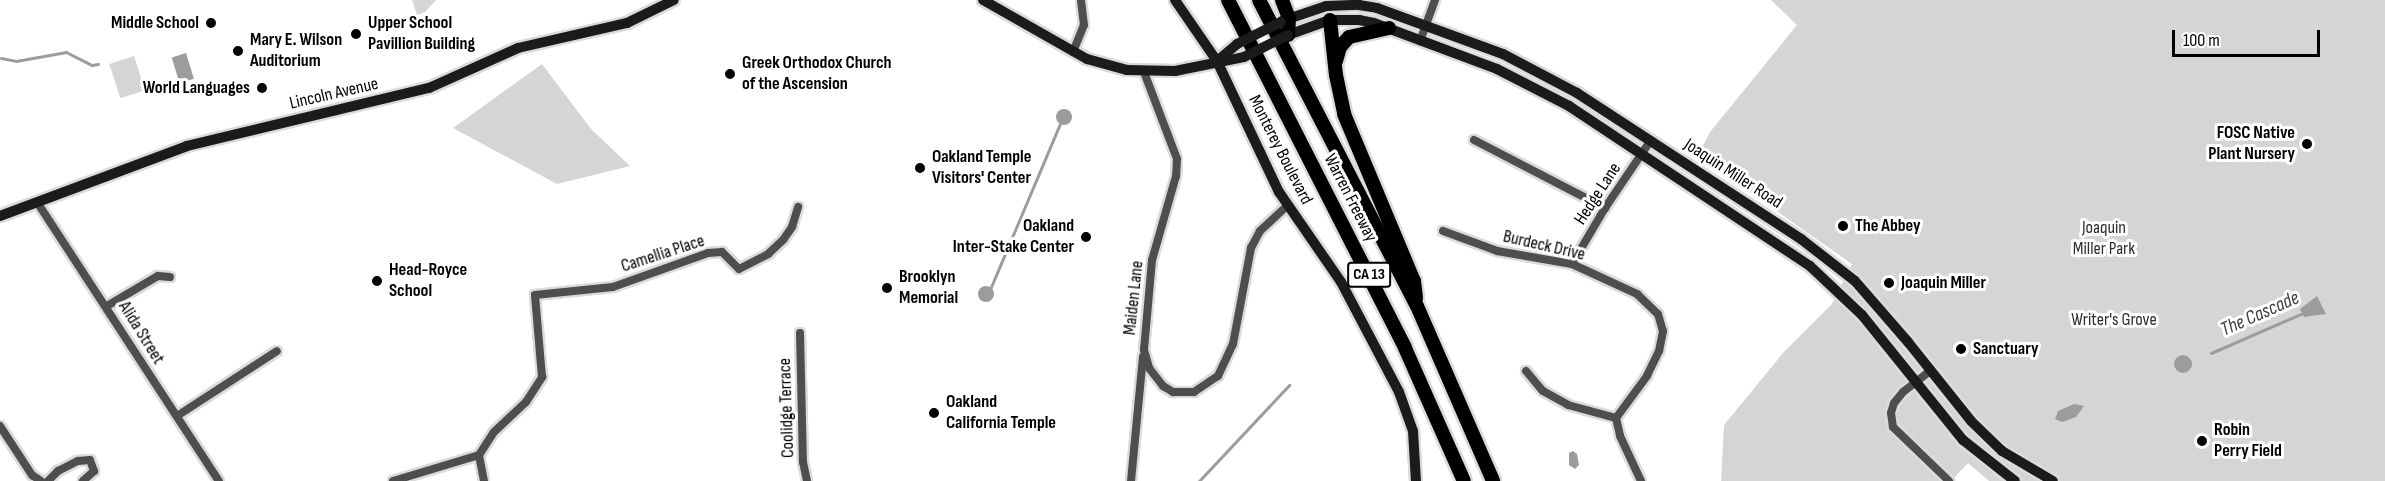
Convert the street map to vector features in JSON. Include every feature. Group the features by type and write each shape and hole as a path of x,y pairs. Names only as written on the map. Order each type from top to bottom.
{"highway":[{"name":"Warren Freeway","path":"1228,0 1386,309 1464,481"},
{"name":"Warren Freeway","path":"1259,0 1417,306 1493,481"},
{"path":"1282,0 1288,35"},
{"path":"1330,20 1336,75 1350,128 1414,281 1417,306"},
{"path":"1336,75 1337,55 1344,41 1356,34 1389,28"}],"main road":[{"name":"Lincoln Avenue","path":"0,216 187,146 429,88 518,48 627,23 674,0"},
{"path":"983,0 994,3 1073,52 1110,65 1144,72 1191,69 1217,61 1244,57 1288,35 1330,20 1325,3 1237,44 1217,61"},
{"name":"Monterey Boulevard","path":"1175,0 1217,61 1271,178 1349,296 1405,405 1416,444 1416,481"},
{"path":"1366,0 1396,14"},
{"name":"Joaquin Miller Road","path":"1325,3 1359,5 1396,14 1515,60 1577,93 1651,140 1801,239 1846,275 1902,334 1964,413 2002,451 2053,481"},
{"name":"Joaquin Miller Road","path":"1330,20 1359,20 1389,28 1497,69 1569,106 1810,266 1862,315 1963,440 2015,481"}],"street":[{"path":"1073,52 1084,25 1081,0"},
{"path":"1420,41 1434,0"},
{"name":"Maiden Lane","path":"1144,72 1177,159 1176,176 1152,260 1144,350 1149,368 1156,379 1173,392 1194,393 1218,376 1233,344 1251,248 1260,231 1288,205"},
{"path":"1474,140 1605,208"},
{"name":"Hedge Lane","path":"1572,264 1605,208 1651,140"},
{"name":"Alida Street","path":"37,202 107,306 219,481"},
{"name":"Camellia Place","path":"479,455 494,432 526,402 542,377 535,295 613,287 708,253 722,252 739,269 768,254 783,240 792,226 798,207"},
{"name":"Burdeck Drive","path":"1443,231 1497,251 1572,264 1637,294 1658,314 1663,331 1659,351 1647,376 1616,418"},
{"path":"107,306 158,276 170,277"},
{"name":"Coolidge Terrace","path":"800,333 803,462 807,481"},
{"path":"1131,481 1144,350"},
{"path":"177,416 277,351"},
{"path":"1526,371 1543,391 1568,405 1616,418 1620,436 1641,481"},
{"path":"1930,371 1894,403 1891,413 1893,427 1949,481"},
{"path":"0,426 32,475 41,481"},
{"path":"393,481 479,455 484,481"},
{"path":"48,481 58,471 78,460 90,460 94,471 83,481"}],"green space":[{"path":"412,0 436,0 425,12 417,15"},
{"name":"Joaquin Miller Park","path":"1771,0 2385,0 2385,481 1989,481 1968,463 1951,481 1721,481 1724,425 1783,353 1832,304 1852,264 1698,156 1710,132 1797,25"},
{"path":"134,56 145,90 120,98 109,64"},
{"path":"542,64 591,129 630,166 557,184 453,128"}],"shaded area":[{"path":"186,53 194,79 180,83 172,57"},
{"path":"1061,109 1067,109 1072,117 1070,123 1061,125 1056,120 1056,114"},
{"path":"983,286 989,286 994,294 992,300 983,302 978,297 978,291"},
{"path":"2317,296 2326,314 2304,317 2300,309"},
{"path":"2179,355 2187,355 2192,360 2190,371 2179,373 2174,368 2174,360"},
{"path":"2074,404 2084,406 2076,417 2062,422 2055,419 2058,411"},
{"path":"1573,451 1577,454 1579,465 1575,469 1569,465 1569,453"}],"waterway":[{"path":"1,58 16,61 66,52 92,65 98,64"},
{"path":"991,287 1060,124"},
{"name":"The Cascade","path":"2211,353 2303,313"},
{"path":"1199,481 1289,385"}],"place":[{"name":"Middle School","path":"211,23"},
{"name":"Upper School Pavillion Building","path":"356,34"},
{"name":"Mary E. Wilson Auditorium","path":"238,51"},
{"name":"Greek Orthodox Church of the Ascension","path":"730,74"},
{"name":"World Languages","path":"262,88"},
{"name":"FOSC Native Plant Nursery","path":"2307,144"},
{"name":"Oakland Temple Visitors' Center","path":"920,168"},
{"name":"The Abbey","path":"1843,226"},
{"name":"Oakland Inter-Stake Center","path":"1086,237"},
{"name":"Head-Royce School","path":"377,281"},
{"name":"Joaquin Miller","path":"1889,283"},
{"name":"Brooklyn Memorial","path":"887,288"},
{"name":"Sanctuary","path":"1961,349"},
{"name":"Oakland California Temple","path":"934,413"},
{"name":"Robin Perry Field","path":"2202,441"}],"park label":[{"name":"Writer's Grove","path":"2114,320"}]}
